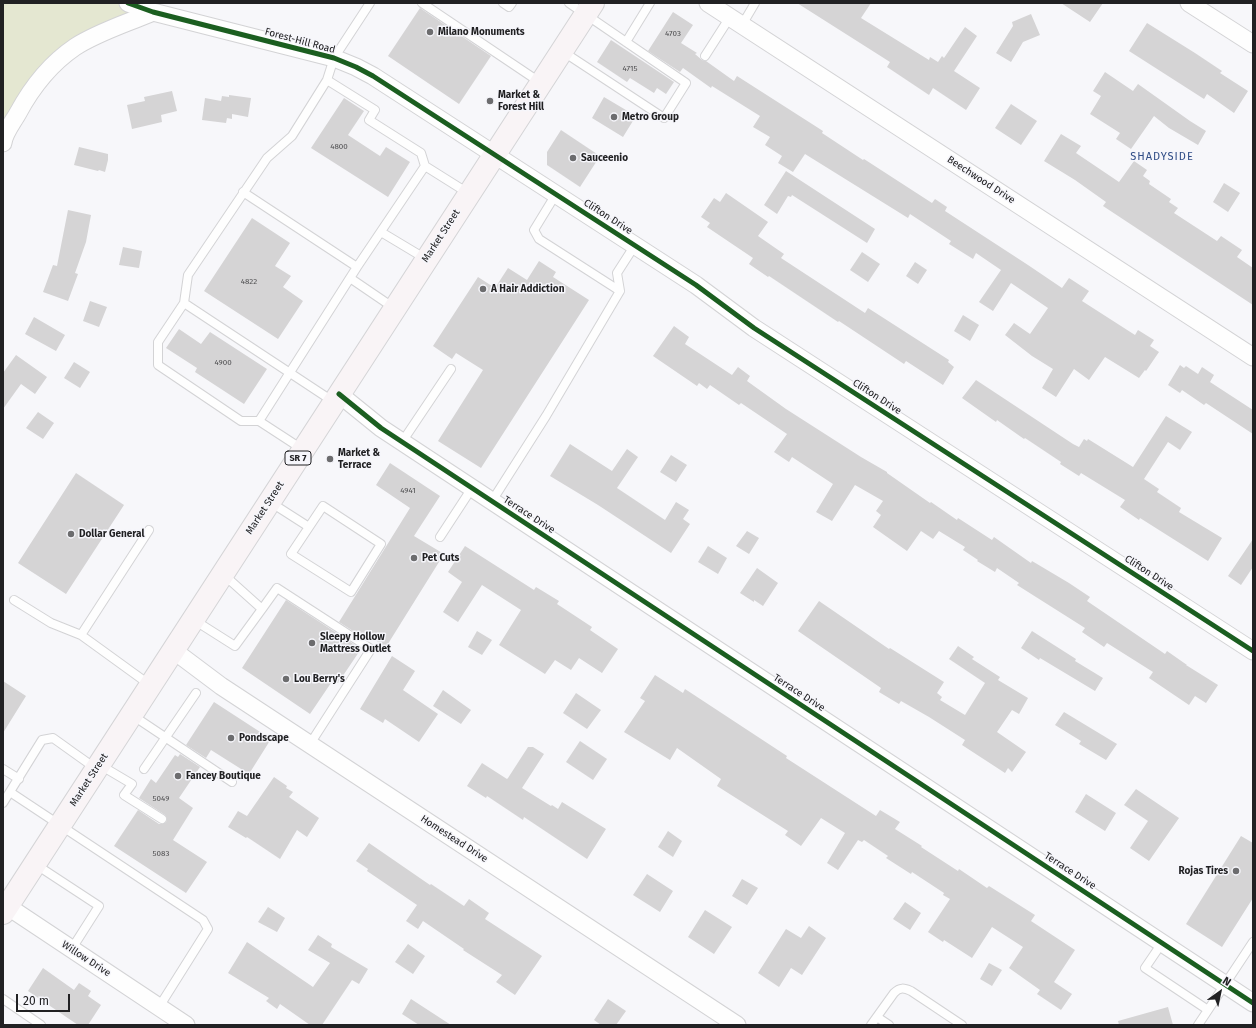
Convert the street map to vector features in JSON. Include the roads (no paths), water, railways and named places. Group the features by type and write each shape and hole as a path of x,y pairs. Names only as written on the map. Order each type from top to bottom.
{"main road":[{"name":"Market Street","path":"5,910 562,51 583,7"}],"street":[{"name":"Forest-Hill Road","path":"128,3 153,12 334,58 356,67 373,76 494,154"},
{"name":"Beechwood Drive","path":"708,3 1253,357"},
{"path":"1189,3 1253,44"},
{"path":"3,142 28,94 42,76 58,61 75,47 91,38 153,12"},
{"name":"Clifton Drive","path":"494,154 696,285 754,328 1253,651"},
{"name":"Terrace Drive","path":"337,398 1253,1003"},
{"name":"Homestead Drive","path":"173,650 221,686 736,1025"},
{"name":"Willow Drive","path":"5,910 71,950 186,1025"}],"lane":[{"path":"303,449 259,421 241,421 158,365 158,342 184,303 188,275 267,158 292,136 327,80 334,58 370,3"},
{"path":"422,3 541,83"},
{"path":"503,3 509,7 512,3"},
{"path":"626,42 650,3"},
{"path":"705,56 736,21 755,3"},
{"path":"562,51 664,118 686,83 626,42 583,7"},
{"path":"327,80 375,110 369,120 421,153 425,166 469,194"},
{"path":"259,421 357,267 425,166"},
{"path":"244,192 357,267"},
{"path":"556,194 534,230 539,239 620,291"},
{"path":"381,232 426,259"},
{"path":"492,501 546,416 620,291 617,273 635,245"},
{"path":"350,278 395,309"},
{"path":"184,303 290,373 337,398"},
{"path":"402,442 451,369"},
{"path":"440,537 472,488"},
{"path":"270,501 309,527"},
{"path":"323,506 381,544 351,592 291,554 309,527 323,506"},
{"path":"80,635 149,530"},
{"path":"223,573 262,609"},
{"path":"193,619 235,646 277,588 371,649 310,744"},
{"path":"14,600 52,623 80,635 150,685"},
{"path":"144,769 196,693"},
{"path":"132,714 232,782"},
{"path":"3,803 42,740 53,738 97,767 132,784 124,795 162,820"},
{"path":"3,769 18,779"},
{"path":"10,792 203,920 208,930 159,1007"},
{"path":"34,864 99,906 71,950"},
{"path":"1162,943 1145,968 1208,1010"},
{"path":"1198,1025 1252,945"},
{"path":"871,1025 894,993 898,989 904,988 911,991 962,1025"},
{"path":"3,998 41,1025"},
{"path":"877,1017 889,1025"}],"place":[{"name":"Milano Monuments","path":"430,32"},
{"name":"Market & Forest Hill","path":"490,101"},
{"name":"Metro Group","path":"614,117"},
{"name":"Sauceenio","path":"573,158"},
{"name":"A Hair Addiction","path":"483,289"},
{"name":"Market & Terrace","path":"330,459"},
{"name":"Dollar General","path":"71,534"},
{"name":"Pet Cuts","path":"414,558"},
{"name":"Sleepy Hollow Mattress Outlet","path":"312,643"},
{"name":"Lou Berry's","path":"286,679"},
{"name":"Pondscape","path":"231,738"},
{"name":"Fancey Boutique","path":"178,776"},
{"name":"Rojas Tires","path":"1236,871"}],"district":[{"name":"SHADYSIDE","path":"1162,157"}]}
